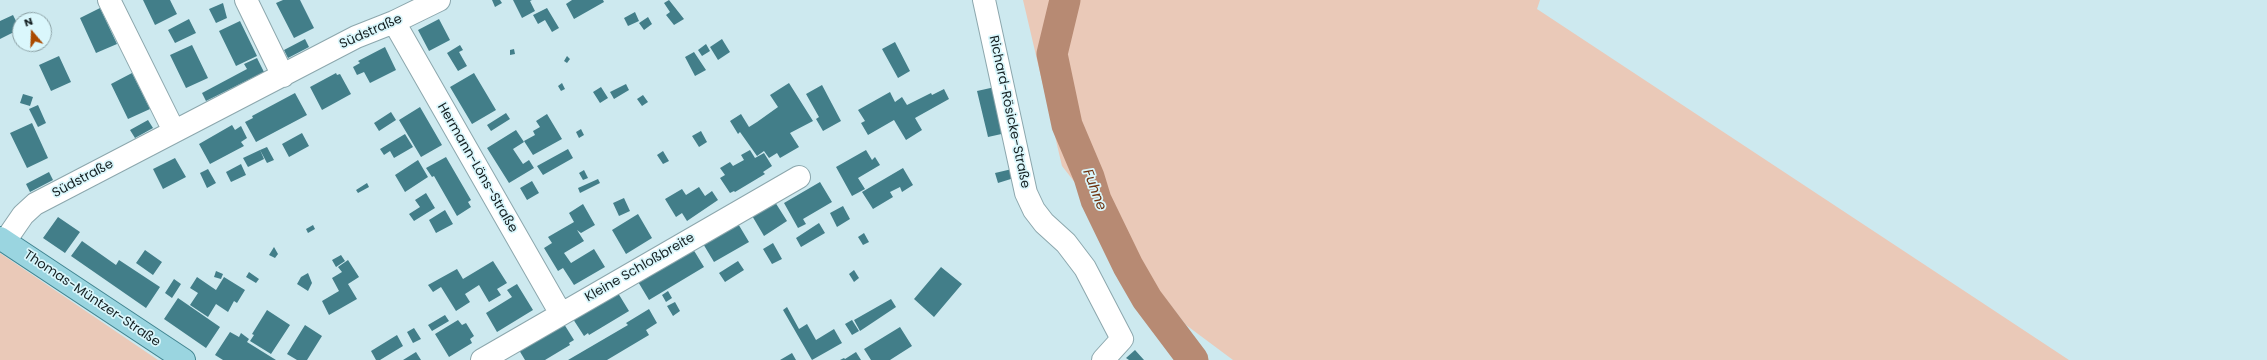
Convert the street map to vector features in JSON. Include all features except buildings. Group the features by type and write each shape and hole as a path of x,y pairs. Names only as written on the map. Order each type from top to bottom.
{"main road":[{"name":"Thomas-Müntzer-Straße","path":"2,239 184,360"}],"street":[{"path":"109,0 174,131"},
{"path":"246,0 283,76"},
{"name":"Südstraße","path":"2,239 35,204 356,38 394,22 439,0"},
{"name":"Richard-Rösicke-Straße","path":"984,0 1026,193 1034,210 1044,223 1066,243 1085,268 1122,339 1103,360"},
{"name":"Hermann-Löns-Straße","path":"394,22 561,314"},
{"name":"Kleine Schloßbreite","path":"482,360 799,177"}],"shaded area":[{"path":"1023,0 1540,0 1537,9 2069,360 1233,360 1186,325 1062,166"},
{"path":"0,253 158,360 0,360"}],"waterway":[{"name":"Fuhne","path":"1065,0 1052,54 1067,125 1089,177 1096,200 1128,266 1147,299 1193,360"}]}
